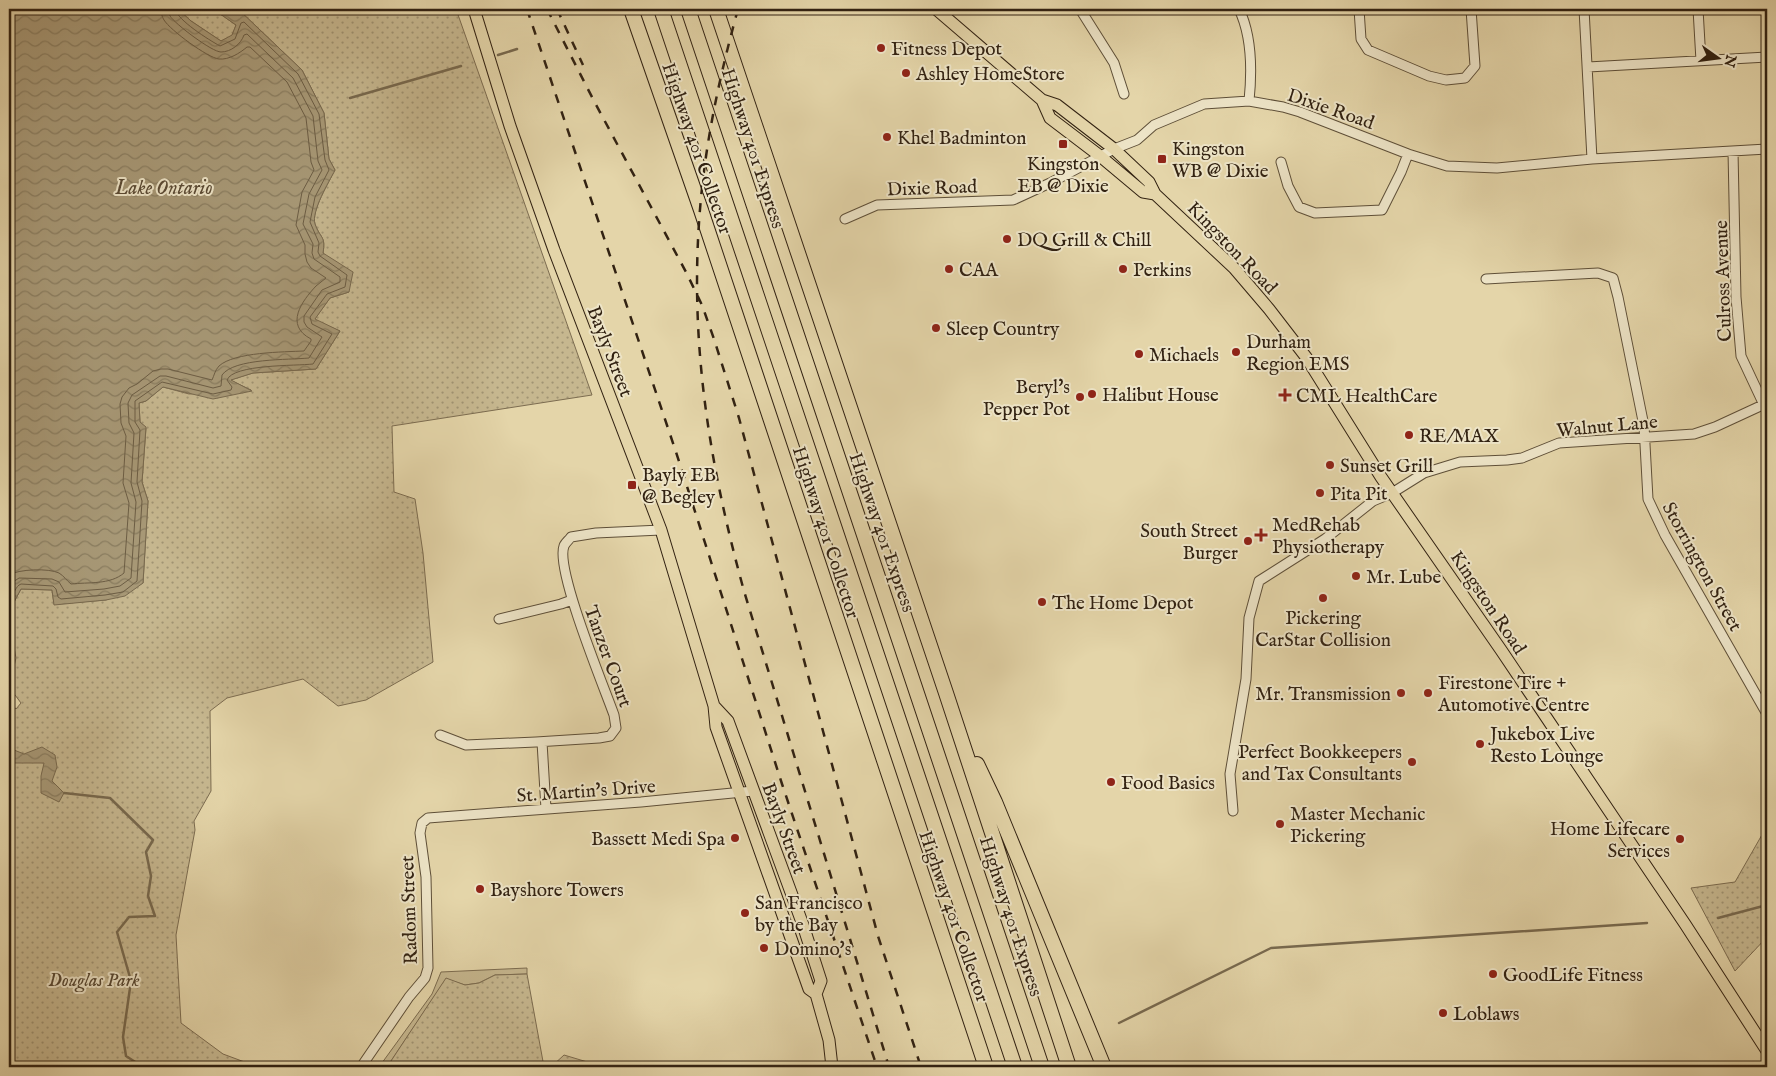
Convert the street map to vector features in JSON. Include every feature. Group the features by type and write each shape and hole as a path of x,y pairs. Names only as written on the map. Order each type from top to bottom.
{"highway":[{"name":"Highway 401 Collector","path":"631,9 986,1067"},
{"path":"661,9 1015,1067"},
{"name":"Highway 401 Express","path":"688,9 1042,1067"},
{"path":"716,9 946,693 1069,1067"},
{"path":"946,693 965,739 995,802 1104,1067"}],"main road":[{"name":"Bayly Street","path":"474,9 510,126 554,250 661,530 714,706 716,726 809,989 816,994"},
{"name":"Kingston Road","path":"936,9 1042,100 1057,105 1114,149 1150,182 1155,194 1234,268 1272,312 1306,357 1392,493 1501,650 1685,924 1767,1051"},
{"name":"Kingston Road","path":"1042,100 1050,118 1143,192 1155,194"},
{"name":"Bayly Street","path":"714,706 728,722 803,926 821,981 816,994 829,1040 832,1067"}],"street":[{"path":"1080,9 1114,63 1124,94"},
{"path":"1239,9 1248,40 1249,101"},
{"path":"1359,9 1361,40 1368,50 1413,70 1446,80 1465,78 1475,66 1471,9"},
{"path":"1584,9 1592,159"},
{"path":"1698,9 1701,61"},
{"path":"1588,67 1767,57"},
{"name":"Dixie Road","path":"846,219 877,205 1013,200 1050,183 1114,149 1137,140 1154,125 1204,104 1249,101 1283,106 1408,154 1447,166 1497,168 1592,159 1767,149"},
{"name":"Culross Avenue","path":"1734,151 1736,297 1741,356 1766,404"},
{"path":"1281,162 1288,186 1299,207 1315,213 1382,210 1408,154"},
{"name":"Storrington Street","path":"1486,279 1598,273 1613,278 1642,417 1648,499 1665,535 1767,714"},
{"name":"Walnut Lane","path":"1232,811 1230,774 1246,679 1249,618 1259,581 1325,539 1373,501 1392,493 1424,473 1460,462 1522,458 1559,443 1694,434 1715,427 1766,404"},
{"name":"Tanzer Court","path":"440,735 466,745 542,742 610,736 616,728 614,715 572,600 563,559 564,546 571,537 596,533 661,530"},
{"path":"499,619 572,600"},
{"path":"542,742 546,810"},
{"name":"St. Martin's Drive","path":"422,823 428,818 546,810 753,791"},
{"name":"Radom Street","path":"361,1067 409,997 425,978 428,968 426,877 420,833 422,823"}],"green space":[{"path":"178,9 213,9 236,25 232,36 221,41 191,21"},
{"name":"Douglas Park","path":"238,9 456,9 592,395 392,426 394,492 415,499 423,553 433,662 366,700 338,706 303,679 227,698 210,711 211,791 194,821 195,830 176,935 181,1023 223,1054 258,1067 9,1067 9,701 16,709 21,703 9,687 16,658 12,636 9,634 9,601 14,602 21,589 52,590 54,604 106,600 143,583 148,501 142,482 146,428 140,422 139,403 146,401 163,387 189,394 251,390 230,380 253,373 316,369 340,331 314,320 330,298 349,292 323,253 323,240 314,218 318,204 335,170 329,159 324,113 302,70"},
{"path":"1767,826 1767,937 1735,971 1691,888 1735,882"},
{"path":"527,968 527,974 495,975 479,983 465,985 446,979 387,1067 379,1067 432,994 441,972"},
{"path":"527,974 544,1067 387,1067 446,978 465,985 479,983 495,975"},
{"path":"564,1055 604,1067 551,1067"}],"water":[{"name":"Lake Ontario","path":"15,9 178,9 191,21 221,41 232,35 236,25 213,9 238,9 302,70 324,113 329,159 335,170 318,204 314,218 315,224 323,240 323,253 353,272 349,292 330,298 315,319 340,331 316,369 253,373 231,380 252,391 213,399 163,387 146,401 139,403 140,422 146,427 142,482 148,501 143,583 125,596 106,600 54,605 52,590 21,589 14,602 9,601 9,13"},
{"path":"42,747 55,755 57,767 52,781 64,793 59,802 41,793 41,776 44,763 9,763 9,748 24,754"}],"waterway":[{"path":"498,55 517,49"},
{"path":"350,98 461,66"},
{"path":"64,793 110,798 153,840 146,852 151,876 148,896 155,916 129,917 117,932 131,981 123,1037 126,1056 143,1067"},
{"path":"1718,918 1767,905"},
{"path":"1119,1023 1271,948 1647,923"}],"railway":[{"path":"527,9 676,452 782,784 877,1067"},
{"path":"547,9 702,305 739,418 878,936 921,1067"},
{"path":"557,9 583,65"},
{"path":"738,9 715,103 701,198 697,298 699,348 704,396 720,493 744,591 889,1067"}],"place":[{"name":"Fitness Depot","path":"881,48"},
{"name":"Ashley HomeStore","path":"906,73"},
{"name":"Khel Badminton","path":"887,137"},
{"name":"Kingston EB @ Dixie","path":"1063,144"},
{"name":"Kingston WB @ Dixie","path":"1162,159"},
{"name":"DQ Grill & Chill","path":"1007,239"},
{"name":"CAA","path":"949,269"},
{"name":"Perkins","path":"1123,269"},
{"name":"Sleep Country","path":"936,328"},
{"name":"Durham Region EMS","path":"1236,352"},
{"name":"Michaels","path":"1139,354"},
{"name":"Halibut House","path":"1092,394"},
{"name":"CML HealthCare","path":"1285,395"},
{"name":"Beryl's Pepper Pot","path":"1080,397"},
{"name":"RE/MAX","path":"1409,435"},
{"name":"Sunset Grill","path":"1330,465"},
{"name":"Bayly EB @ Begley","path":"632,485"},
{"name":"Pita Pit","path":"1320,493"},
{"name":"MedRehab Physiotherapy","path":"1261,535"},
{"name":"South Street Burger","path":"1248,541"},
{"name":"Mr. Lube","path":"1356,576"},
{"name":"Pickering CarStar Collision","path":"1323,598"},
{"name":"The Home Depot","path":"1042,602"},
{"name":"Mr. Transmission","path":"1401,693"},
{"name":"Firestone Tire + Automotive Centre","path":"1428,693"},
{"name":"Jukebox Live Resto Lounge","path":"1480,744"},
{"name":"Perfect Bookkeepers and Tax Consultants","path":"1412,762"},
{"name":"Food Basics","path":"1111,782"},
{"name":"Master Mechanic Pickering","path":"1280,824"},
{"name":"Bassett Medi Spa","path":"735,838"},
{"name":"Home Lifecare Services","path":"1680,839"},
{"name":"Bayshore Towers","path":"480,889"},
{"name":"San Francisco by the Bay","path":"745,913"},
{"name":"Domino's","path":"764,948"},
{"name":"GoodLife Fitness","path":"1493,974"},
{"name":"Loblaws","path":"1443,1013"}]}
